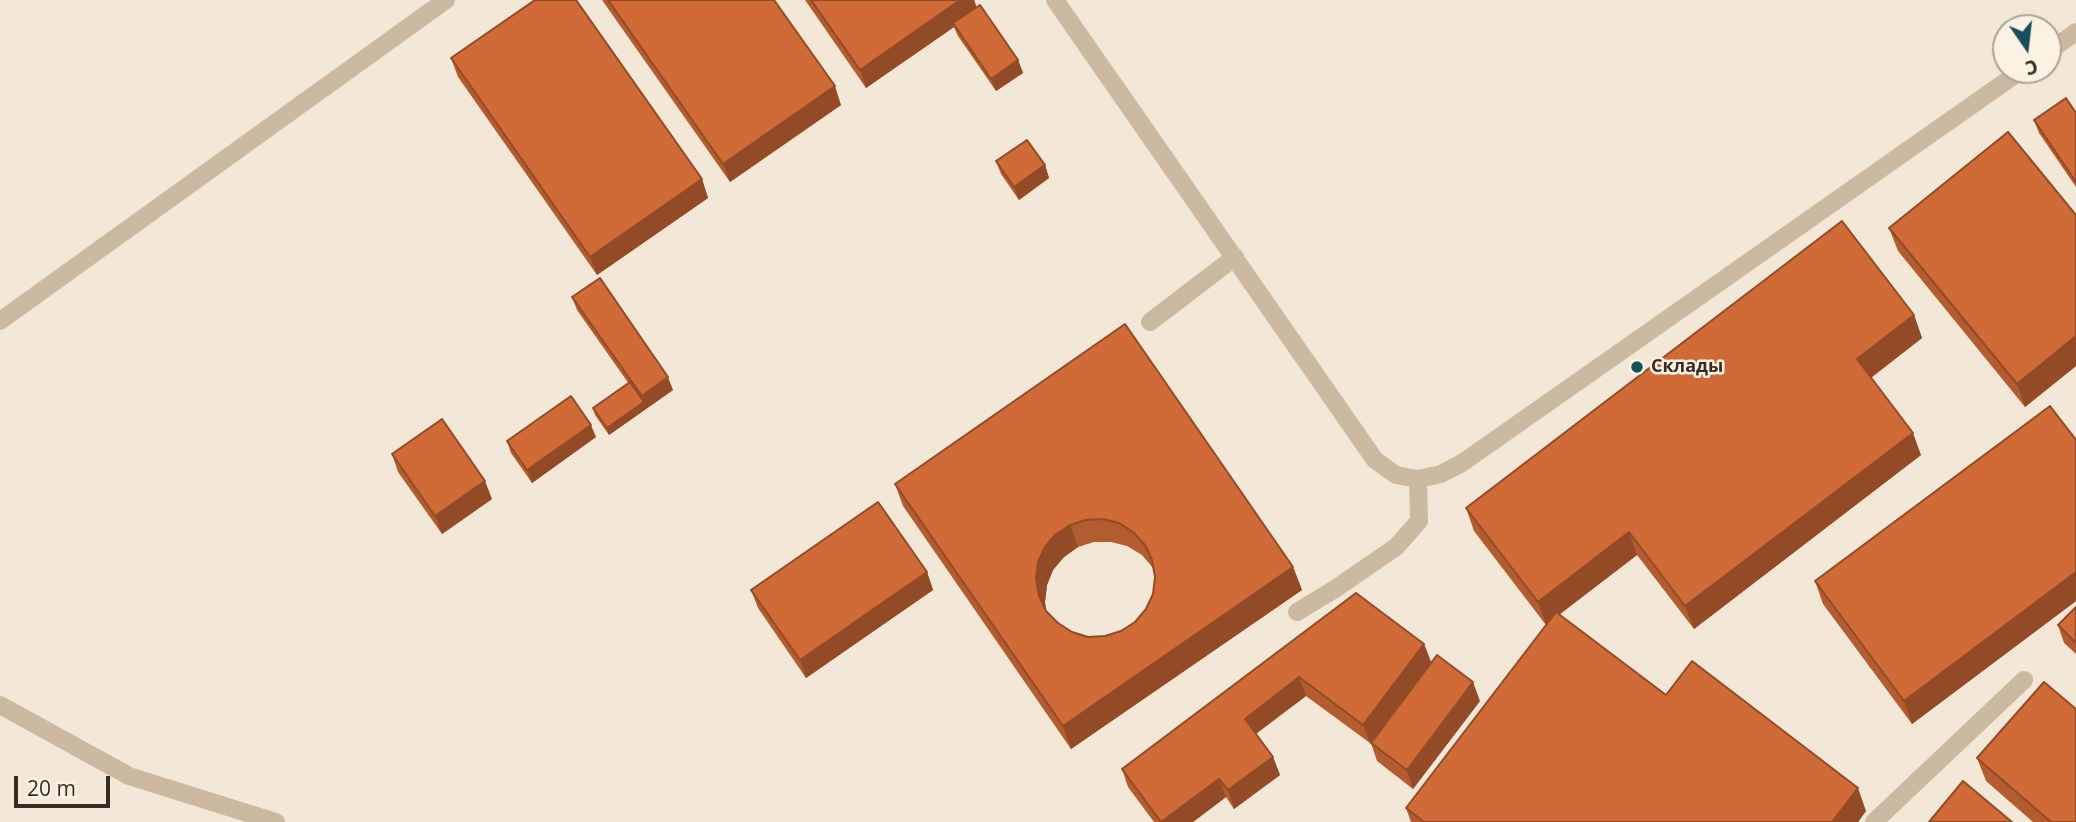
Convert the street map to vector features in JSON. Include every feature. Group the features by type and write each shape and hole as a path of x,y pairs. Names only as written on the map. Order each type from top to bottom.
{"street":[{"path":"0,321 446,0"},
{"path":"1055,0 1375,460 1396,475 1418,479 1441,474 1462,463 2002,84"},
{"path":"1150,322 1235,257"},
{"path":"1297,611 1335,589 1396,547 1419,521 1418,479"},
{"path":"1874,822 2024,680"},
{"path":"0,705 129,776 275,822"}],"building":[{"path":"535,0 576,0 702,179 590,257 451,58"},
{"path":"608,0 774,0 835,86 723,164"},
{"path":"811,0 960,0 860,70"},
{"path":"980,5 1018,60 991,79 953,23"},
{"path":"2066,98 2076,113 2076,182 2034,120"},
{"path":"2008,132 2076,215 2076,336 2017,384 1889,228"},
{"path":"1027,140 1045,165 1014,187 996,161"},
{"path":"1842,221 1914,315 1857,359 1913,433 1685,606 1629,532 1538,602 1466,508"},
{"path":"600,278 668,377 642,396 572,297"},
{"path":"1125,324 1293,567 1063,726 895,484","holes":["1103,519 1119,523 1133,532 1145,545 1152,560 1155,577 1153,594 1146,609 1135,622 1121,631 1088,637 1072,632 1046,611 1039,596 1036,579 1038,562 1045,547 1056,534 1070,525"]},
{"path":"630,382 644,402 607,428 593,408"},
{"path":"571,396 591,425 527,470 507,441"},
{"path":"2050,406 2076,440 2076,572 1904,701 1815,581"},
{"path":"442,419 485,481 435,516 392,454"},
{"path":"878,502 927,572 800,660 751,590"},
{"path":"1356,593 1424,644 1363,725 1299,677 1245,719 1273,757 1228,790 1219,779 1161,822 1122,769"},
{"path":"2076,607 2076,643 2058,625"},
{"path":"1556,612 1666,695 1692,661 1858,788 1832,822 1424,822 1406,808"},
{"path":"1437,655 1473,682 1407,770 1371,743"},
{"path":"2044,682 2076,709 2076,822 2051,822 1977,758"},
{"path":"1963,781 2012,822 1929,822"}],"place":[{"name":"Склады","path":"1637,367"}]}
